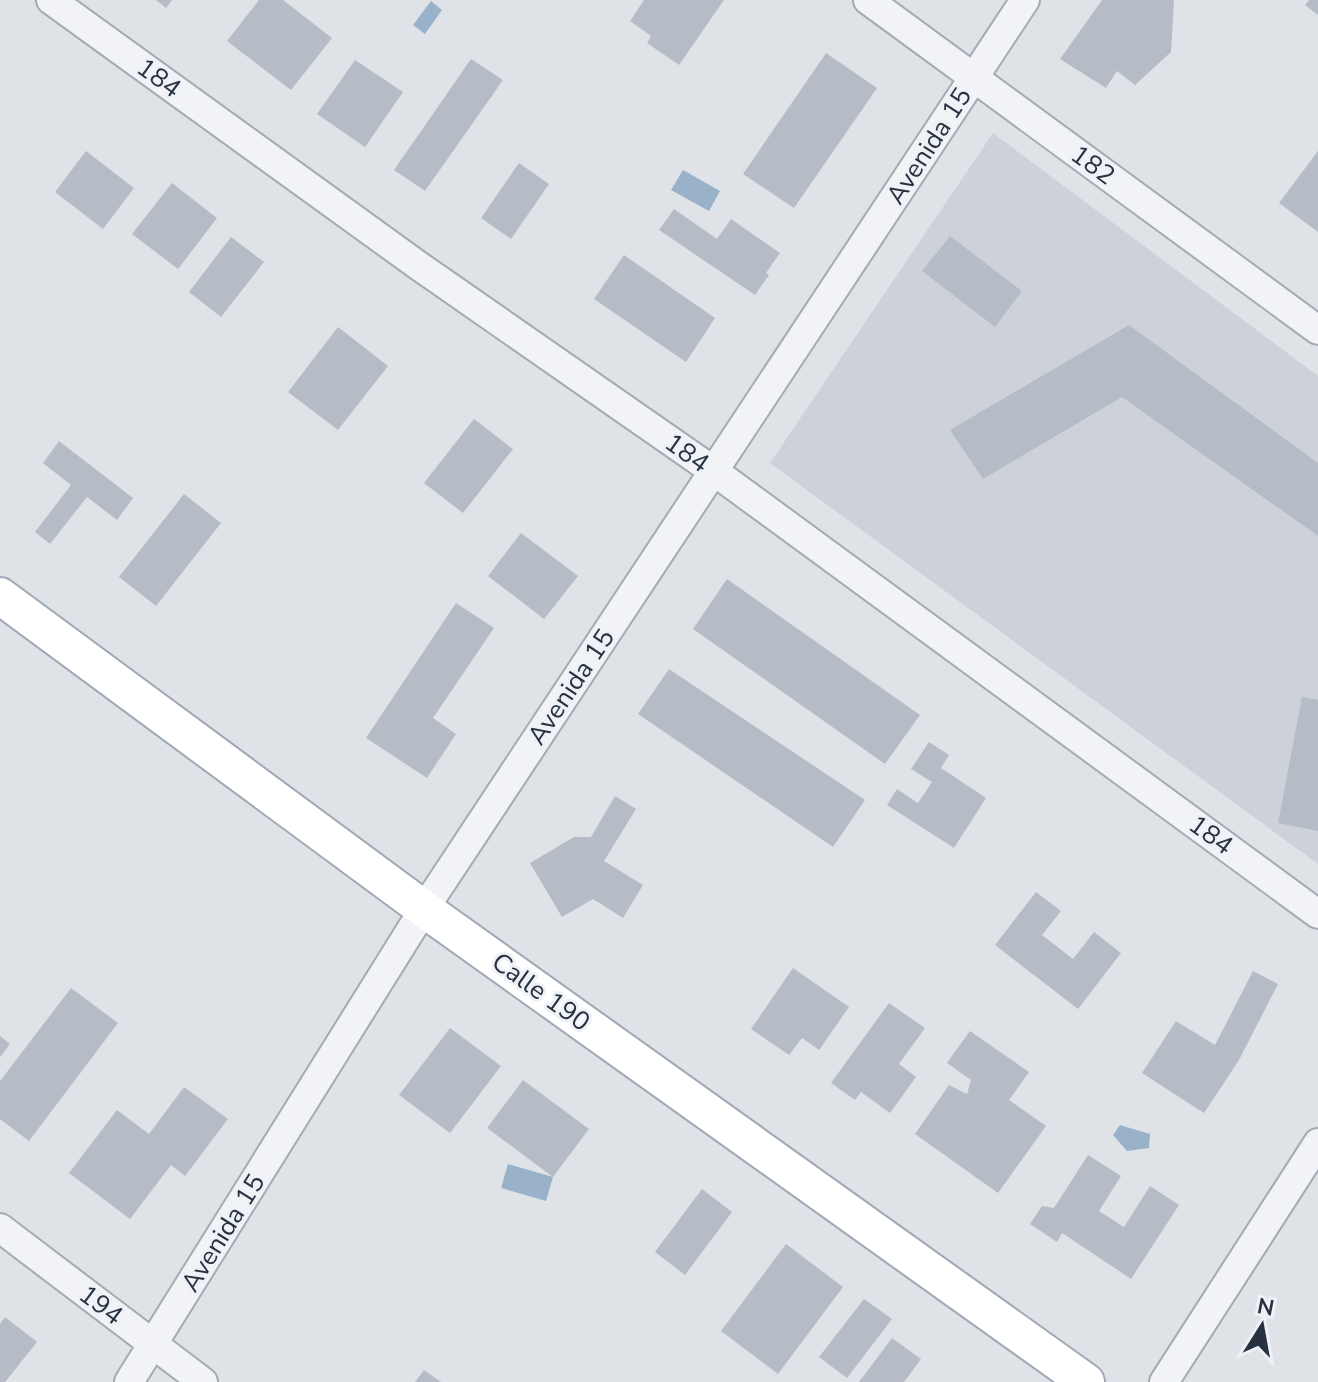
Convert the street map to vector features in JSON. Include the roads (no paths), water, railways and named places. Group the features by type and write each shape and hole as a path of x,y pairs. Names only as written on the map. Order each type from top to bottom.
{"main road":[{"name":"Calle 190","path":"0,596 424,909 1086,1382"}],"street":[{"name":"184","path":"51,0 419,266 715,472 1318,914"},
{"name":"182","path":"868,0 1318,330"},
{"name":"Avenida 15","path":"129,1382 424,909 1025,0"},
{"path":"1164,1382 1318,1143"},
{"name":"194","path":"0,1228 203,1382"}],"water":[{"path":"431,1 442,10 425,34 413,25"},
{"path":"683,170 720,191 709,211 671,190"},
{"path":"1120,1125 1150,1134 1149,1148 1127,1151 1113,1135"},
{"path":"508,1164 553,1177 546,1201 501,1188"}]}
